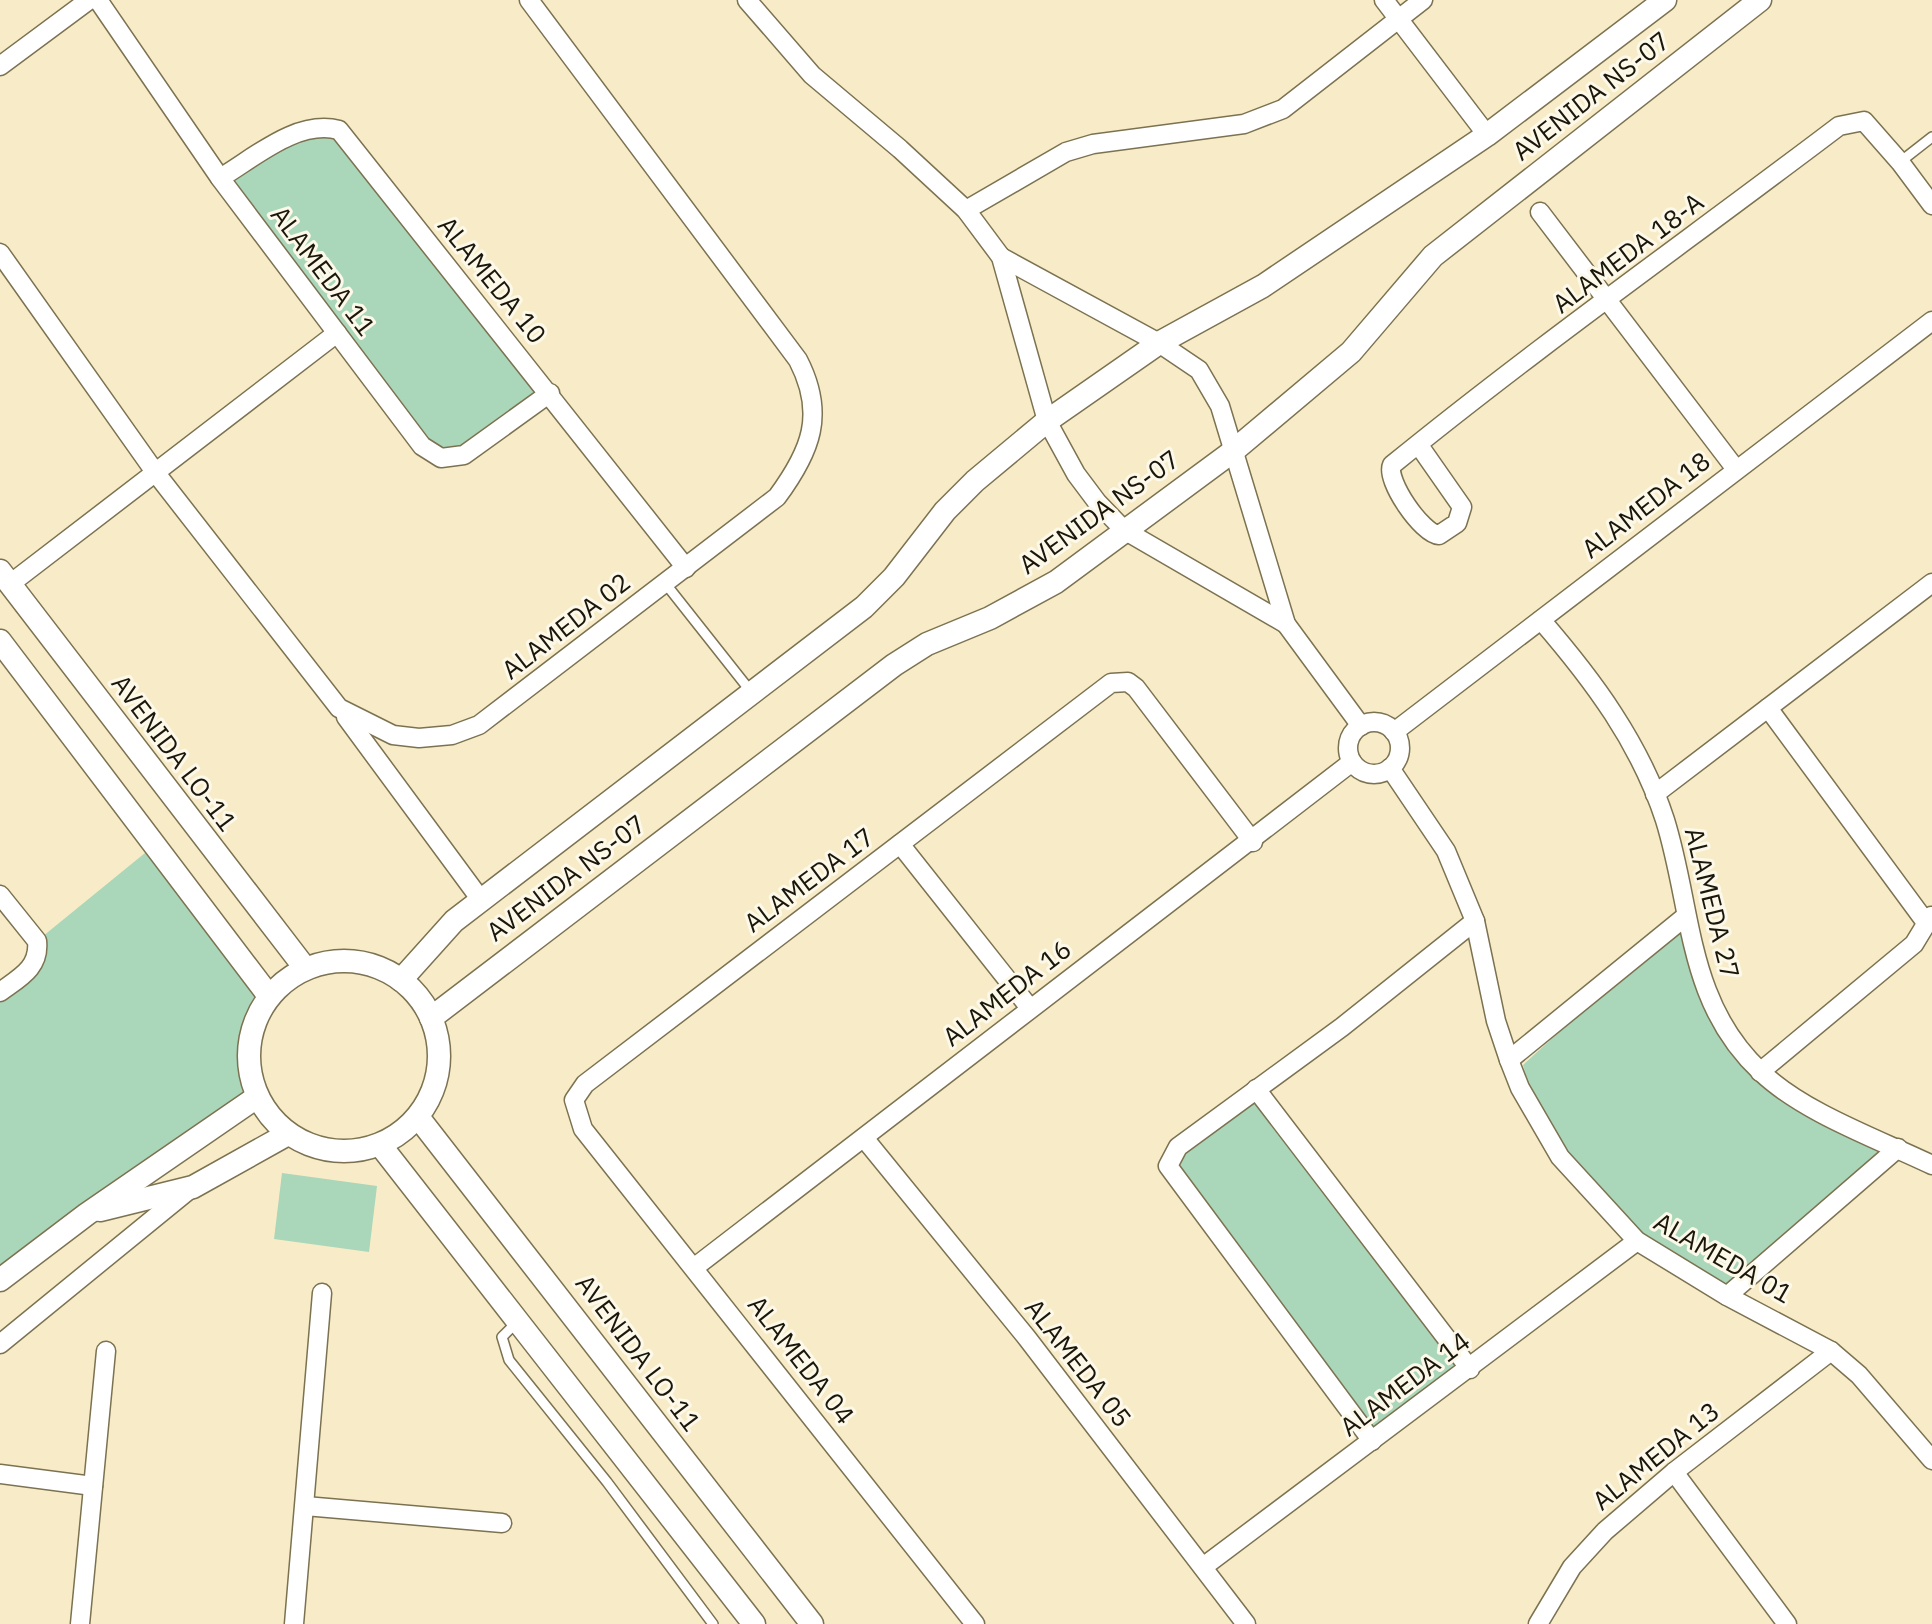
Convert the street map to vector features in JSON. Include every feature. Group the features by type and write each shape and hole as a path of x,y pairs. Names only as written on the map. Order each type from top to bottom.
{"street":[{"path":"0,66 89,0"},
{"name":"ALAMEDA 11","path":"98,0 220,178 422,446 441,458 464,455 550,393"},
{"name":"ALAMEDA 02","path":"0,253 155,472 339,708 393,735 419,738 452,735 479,725 777,497 796,471 810,440 814,407 810,382 798,360 529,0"},
{"path":"747,0 812,75 966,210 1001,257 1047,421 1076,474 1124,530 1286,624"},
{"path":"1384,0 1487,135"},
{"path":"966,210 1066,152 1093,144 1244,124 1283,109 1423,0"},
{"name":"AVENIDA NS-07","path":"401,980 454,921 864,607 894,577 945,511 975,481 1047,421 1159,343 1263,286 1487,135 1665,0"},
{"name":"AVENIDA NS-07","path":"431,1018 894,665 927,644 990,618 1056,582 1232,452 1351,352 1433,256 1760,0"},
{"name":"ALAMEDA 18-A","path":"1418,444 1462,507 1457,523 1439,535 1427,531 1390,477 1392,465 1418,444 1839,126 1856,120 1873,129 1900,162"},
{"name":"ALAMEDA 10","path":"220,178 298,132 314,127 339,130 686,568"},
{"path":"1900,162 1932,205"},
{"path":"1540,212 1735,468"},
{"path":"1001,257 1159,343 1199,370 1220,406 1286,624 1361,726"},
{"name":"ALAMEDA 18","path":"1394,732 1735,468 1932,321"},
{"path":"5,578 155,472 337,333"},
{"name":"AVENIDA LO-11","path":"5,578 305,968"},
{"path":"1655,794 1932,583"},
{"name":"ALAMEDA 27","path":"1541,620 1580,665 1619,719 1655,794 1665,822 1698,972 1718,1015 1760,1072 1791,1096 1932,1165"},
{"path":"0,641 269,996"},
{"name":"ALAMEDA 17","path":"583,1129 574,1100 585,1084 1104,687 1121,682 1136,688 1253,842"},
{"path":"339,708 481,900"},
{"path":"1760,1072 1914,944 1930,919 1768,708"},
{"path":"1382,723 1394,732 1399,755 1390,768 1370,774 1352,762 1348,746 1361,726 1382,723"},
{"name":"ALAMEDA 16","path":"695,1267 1029,1007 1253,842 1352,762"},
{"name":"ALAMEDA 01","path":"1390,768 1446,851 1475,921 1496,1021 1509,1060 1526,1100 1560,1157 1637,1241 1727,1296 1831,1351 1859,1375 1932,1460"},
{"path":"900,844 1029,1007"},
{"path":"0,895 37,941 36,960 32,967 0,992"},
{"path":"1509,1060 1686,916"},
{"path":"1372,1441 1168,1166 1178,1147 1342,1027 1475,921"},
{"path":"338,961 371,965 401,980 418,997 431,1018 438,1043 438,1069 431,1095 418,1117 381,1146 350,1152 317,1148 288,1134 270,1117 257,1097 248,1062 252,1027 269,996 305,968 338,961"},
{"path":"1256,1089 1470,1369"},
{"path":"0,1280 87,1214 257,1097"},
{"name":"AVENIDA LO-11","path":"418,1117 812,1624"},
{"name":"ALAMEDA 04","path":"583,1129 975,1624"},
{"path":"0,1344 193,1187 288,1134"},
{"name":"ALAMEDA 05","path":"864,1138 1027,1338 1246,1624"},
{"path":"381,1146 754,1624"},
{"path":"1727,1296 1898,1148"},
{"path":"87,1214 193,1187"},
{"name":"ALAMEDA 14","path":"1203,1567 1637,1241"},
{"path":"294,1624 322,1293"},
{"path":"82,1619 106,1351"},
{"name":"ALAMEDA 13","path":"1538,1624 1572,1567 1605,1531 1674,1472 1831,1351"},
{"path":"1674,1472 1787,1624"},
{"path":"0,1474 93,1486"},
{"path":"305,1506 502,1523"}],"lane":[{"path":"1900,162 1932,137"},
{"path":"665,583 752,693"},
{"path":"517,1322 502,1337 509,1360 713,1624"}],"green space":[{"path":"314,127 350,140 550,393 464,455 431,454 220,178"},
{"path":"156,844 269,996 248,1062 257,1097 0,1280 0,988 36,960 37,941"},
{"path":"1686,916 1708,994 1760,1072 1898,1148 1727,1296 1637,1241 1539,1124 1523,1065"},
{"path":"1256,1089 1470,1369 1372,1441 1168,1166"},
{"path":"282,1173 377,1186 369,1252 274,1239"}]}
